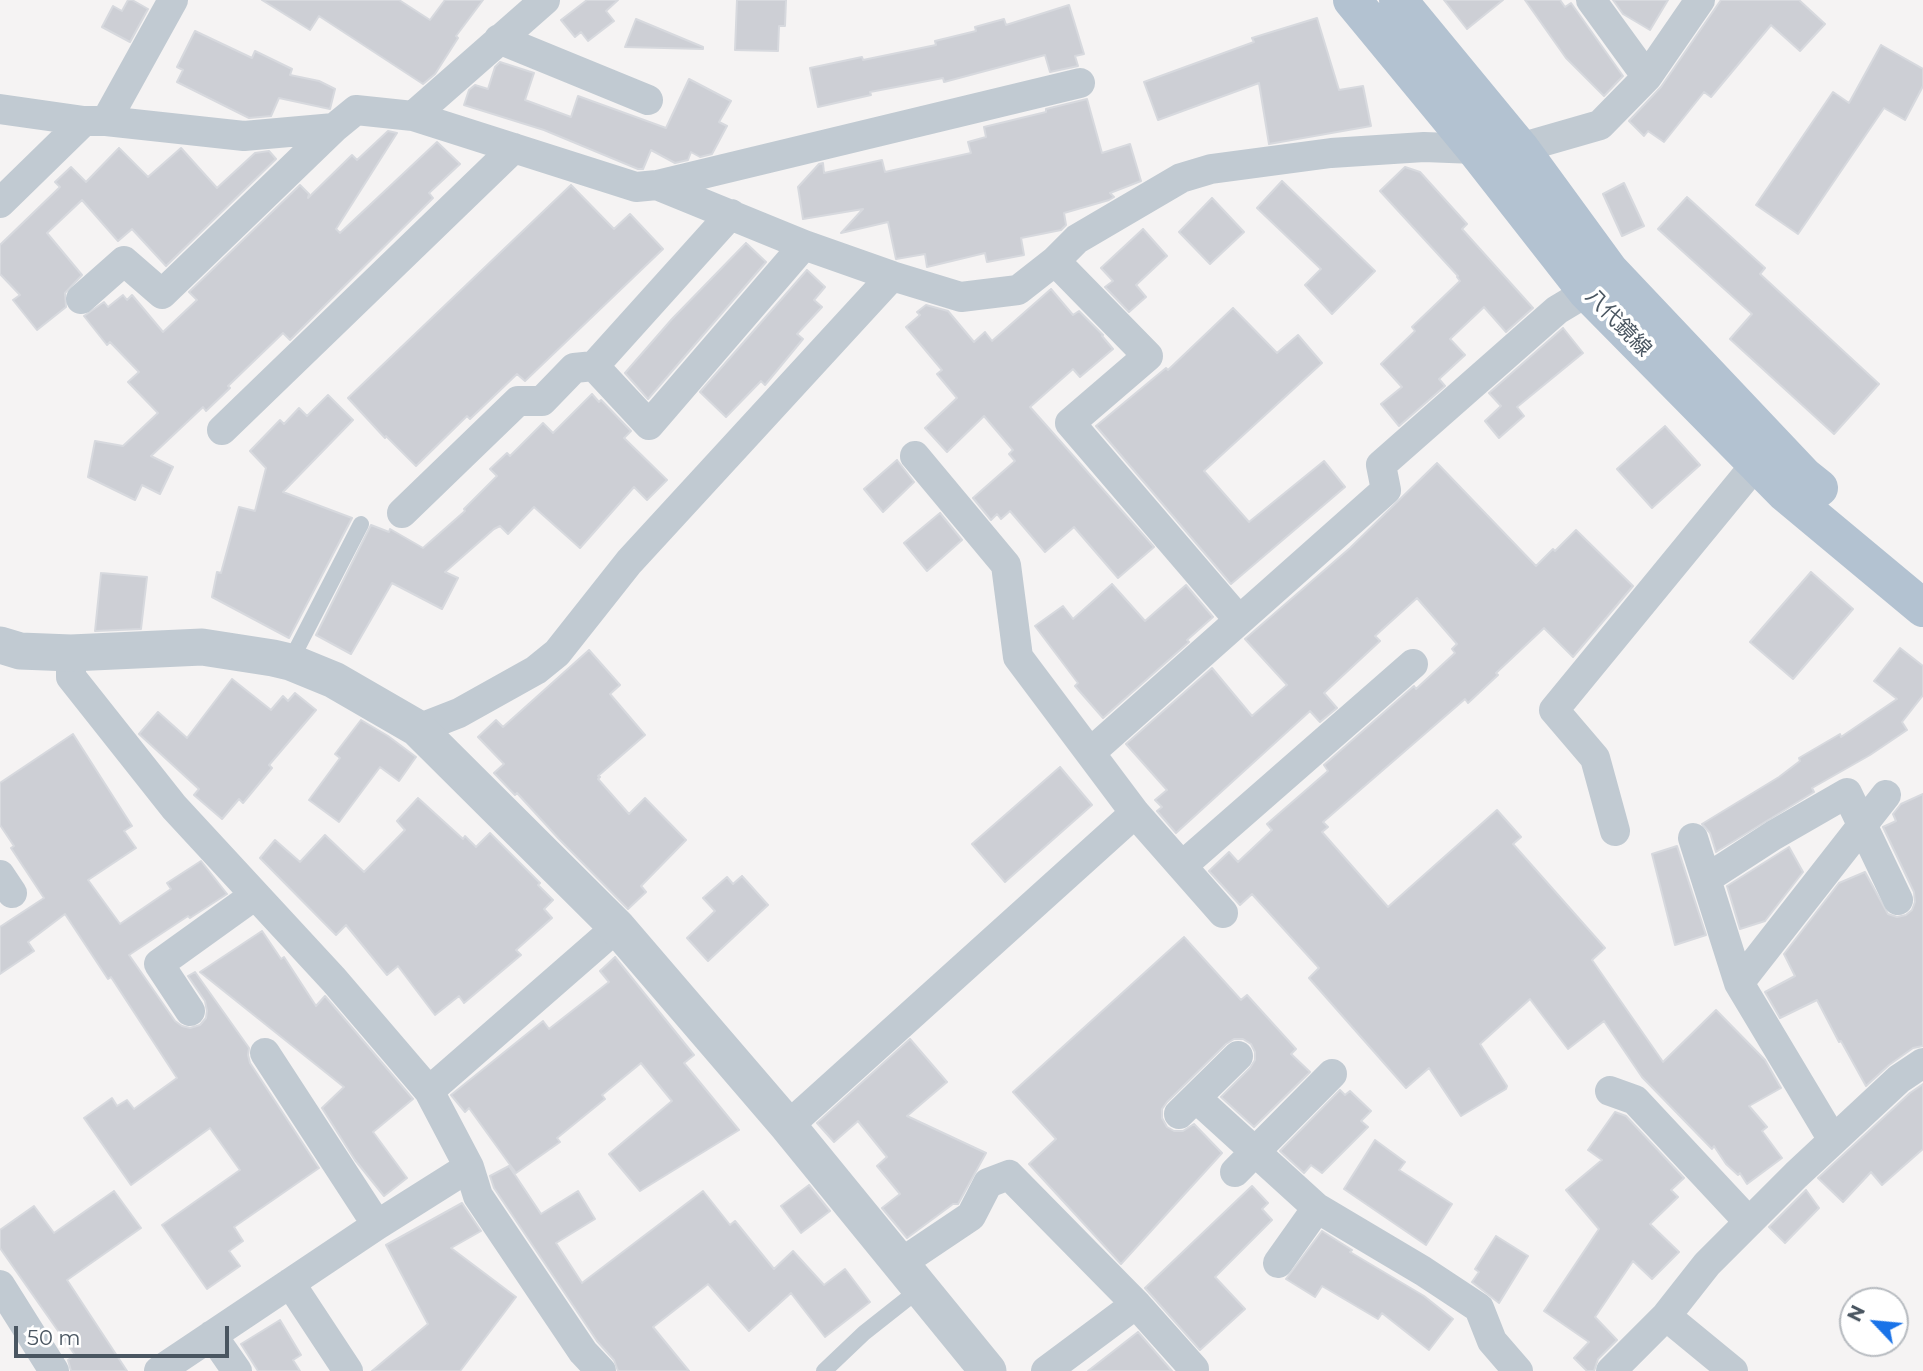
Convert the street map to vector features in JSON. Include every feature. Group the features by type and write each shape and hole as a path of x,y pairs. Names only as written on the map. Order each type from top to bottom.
{"main road":[{"name":"八代鏡線","path":"1352,0 1475,149 1587,292 1785,493 1923,608"},
{"name":"八代鏡線","path":"1398,0 1520,148 1619,279 1804,476 1923,575"}],"street":[{"path":"0,203 95,121 173,0"},
{"path":"413,116 545,0"},
{"path":"1591,0 1647,77"},
{"path":"657,185 804,245 961,297 1018,290 1055,261 1077,239 1181,178 1211,169 1331,153 1424,147 1520,148 1600,125 1647,77 1700,0"},
{"path":"499,39 648,100"},
{"path":"80,299 124,261 162,294 356,110 413,116 636,187 657,185 1080,83"},
{"path":"0,109 244,136 334,128"},
{"path":"222,430 514,148"},
{"path":"402,513 518,401 542,401 574,368 594,366 731,214"},
{"path":"594,366 649,425 804,245"},
{"path":"1055,261 1148,356 1070,423 1239,620"},
{"path":"418,729 459,713 536,670 557,653 629,562 892,276"},
{"path":"1091,752 1387,490 1381,465 1557,310 1587,292"},
{"path":"915,456 1006,565 1018,657 1135,813 1223,913"},
{"path":"1615,831 1595,758 1554,710 1756,464"},
{"path":"0,645 20,651 71,653 202,647 290,662 334,680 418,729 617,927 788,1126 988,1371"},
{"path":"71,653 71,677 174,807 334,980 429,1091 469,1167 478,1196 583,1352 601,1371"},
{"path":"1182,866 1413,664"},
{"path":"1706,879 1774,835 1847,793 1898,900"},
{"path":"1739,983 1886,795"},
{"path":"788,1126 1135,813"},
{"path":"1693,838 1739,983 1833,1140"},
{"path":"190,1011 159,964 255,895"},
{"path":"429,1091 617,927"},
{"path":"265,1054 377,1225"},
{"path":"1238,1056 1187,1106 1245,1162 1479,1308 1493,1341 1518,1371"},
{"path":"1611,1371 1666,1316 1707,1265 1749,1222 1899,1079 1923,1063"},
{"path":"1245,1162 1332,1074"},
{"path":"1610,1091 1635,1100 1749,1222"},
{"path":"159,1371 377,1225 469,1167"},
{"path":"911,1275 971,1216 988,1183 1009,1175 1136,1304 1194,1369"},
{"path":"1278,1263 1317,1209"},
{"path":"290,1283 348,1371"},
{"path":"0,1284 54,1371"},
{"path":"1046,1371 1136,1304"},
{"path":"1666,1316 1733,1371"},
{"path":"212,1335 237,1371"}],"lane":[{"path":"290,662 361,524"},
{"path":"824,1371 864,1333 911,1275"}],"building":[{"path":"128,0 148,9 130,42 102,27 113,6 122,11"},
{"path":"262,0 399,0 430,20 445,0 483,0 456,36 458,38 435,74 423,84 319,16 310,30"},
{"path":"587,0 618,0 606,11 614,21 588,41 581,32 575,37 561,20"},
{"path":"737,0 786,0 785,26 779,26 778,51 735,50"},
{"path":"1444,0 1503,0 1467,29"},
{"path":"1525,0 1560,0 1565,7 1571,3 1623,76 1604,96 1566,58"},
{"path":"1613,0 1668,0 1650,30 1623,14"},
{"path":"1721,0 1799,0 1825,24 1800,51 1771,25 1711,97 1704,92 1664,142 1648,131 1644,136 1629,121 1661,87"},
{"path":"1069,5 1084,54 1075,56 1078,66 1050,72 1045,55 944,82 943,78 870,92 871,95 818,107 810,68 936,45 935,41 976,31 975,27 1004,19 1006,25"},
{"path":"1317,18 1339,90 1363,86 1371,126 1269,144 1259,83 1158,120 1144,82 1254,42 1252,38"},
{"path":"636,19 703,47 703,49 625,47"},
{"path":"195,31 252,58 255,51 292,69 290,75 319,81 335,89 330,109 279,98 271,116 249,118 177,82 183,70 177,67"},
{"path":"1881,45 1923,69 1923,86 1905,120 1884,108 1798,234 1756,205 1833,92 1849,103"},
{"path":"500,62 534,73 525,100 571,117 578,96 666,128 689,79 731,101 719,122 727,126 712,154 700,157 691,152 688,160 675,163 651,150 643,169 638,169 544,130 464,105 469,90 475,85 488,89 495,67"},
{"path":"1087,99 1102,153 1130,144 1141,181 1110,193 1114,197 1109,200 1064,213 1066,225 1061,230 1021,238 1024,255 987,262 985,253 927,267 925,254 896,259 888,222 841,233 863,209 803,219 798,187 819,164 823,163 824,173 882,160 885,172 971,153 968,142 986,137 984,127"},
{"path":"388,131 397,133 336,229 340,233 437,142 460,164 429,193 433,198 290,340 283,333 206,411 203,407 151,456 173,467 160,494 142,485 135,500 88,477 95,441 123,446 158,413 128,382 139,372 110,342 107,345 84,316 104,302 108,307 123,295 127,300 132,295 163,332 197,300 189,292 300,185 309,194 308,198 352,155 357,160"},
{"path":"119,148 148,177 181,148 217,188 255,153 269,151 276,159 166,266 132,229 118,241 82,200 47,233 82,275 65,293 66,307 37,330 13,300 20,295 0,274 0,245 60,187 55,182 71,167 86,182"},
{"path":"1405,167 1420,172 1467,224 1462,229 1533,308 1506,332 1484,307 1450,339 1465,355 1439,379 1445,386 1399,426 1381,404 1402,387 1381,364 1415,331 1412,327 1460,281 1380,191"},
{"path":"1282,181 1375,271 1332,314 1305,285 1321,269 1257,208"},
{"path":"1624,183 1644,226 1622,236 1603,194"},
{"path":"571,185 614,229 630,214 663,249 525,381 517,374 470,419 467,416 416,466 386,436 385,438 348,398"},
{"path":"1687,197 1765,268 1760,274 1879,384 1834,434 1730,339 1752,314 1658,229"},
{"path":"1212,198 1244,232 1210,264 1179,232"},
{"path":"1143,229 1167,256 1136,285 1146,297 1129,312 1105,287 1113,281 1101,268"},
{"path":"746,243 766,262 648,399 625,373 672,319"},
{"path":"807,270 825,287 814,300 822,307 797,334 803,339 765,385 761,381 726,417 700,392"},
{"path":"1051,289 1073,315 1079,311 1113,349 1080,377 1073,369 1030,407 1154,547 1118,578 1074,527 1045,552 1010,511 1001,519 997,514 991,520 973,498 1015,461 1009,454 1013,450 984,416 947,452 925,428 957,398 937,374 942,370 906,327 920,315 917,312 926,305 948,311 974,342 985,332 992,341"},
{"path":"1233,308 1277,353 1298,335 1322,363 1204,471 1249,522 1324,461 1345,487 1231,584 1096,426 1166,368 1168,370"},
{"path":"1563,328 1583,353 1517,407 1524,416 1499,438 1485,421 1501,406 1489,393"},
{"path":"592,394 631,431 624,438 667,480 647,500 634,487 580,548 534,507 508,534 500,526 494,529 445,572 458,578 442,609 392,583 351,654 316,635 371,525 389,532 390,529 423,548 465,511 497,476 490,469 507,453 510,456 543,423 553,433"},
{"path":"328,395 353,420 283,492 352,518 289,638 212,597 217,572 221,573 239,507 255,511 266,468 250,451 280,420 284,424 299,408 307,416"},
{"path":"1665,426 1700,465 1652,508 1617,469"},
{"path":"897,460 914,482 883,512 864,489"},
{"path":"1437,463 1536,566 1576,530 1633,586 1573,657 1544,628 1468,703 1465,699 1323,822 1328,827 1322,832 1388,907 1497,810 1521,837 1513,844 1605,948 1592,960 1663,1062 1716,1010 1765,1060 1781,1088 1749,1106 1767,1127 1762,1131 1782,1158 1747,1184 1740,1173 1738,1175 1726,1164 1714,1146 1712,1149 1642,1077 1604,1021 1568,1049 1530,999 1480,1044 1507,1086 1506,1089 1461,1116 1429,1068 1406,1088 1309,978 1319,968 1252,894 1240,905 1209,871 1229,852 1238,862 1272,830 1267,824 1328,771 1324,765 1455,653 1452,649 1457,644 1417,598 1375,636 1380,641 1324,693 1337,708 1320,722 1310,711 1176,833 1157,811 1162,807 1155,800 1167,790 1126,744 1212,668 1252,716 1287,685 1245,639 1350,548"},
{"path":"940,513 962,540 927,571 904,543"},
{"path":"1811,572 1853,609 1793,679 1750,642"},
{"path":"101,573 147,577 141,629 95,631"},
{"path":"1112,584 1145,621 1186,585 1213,617 1187,640 1189,642 1103,718 1075,686 1078,683 1035,626 1063,606 1073,619"},
{"path":"1900,648 1923,666 1923,695 1902,722 1907,730 1812,788 1814,792 1716,852 1710,833 1702,824 1779,777 1800,761 1799,758 1840,734 1841,737 1897,699 1874,681"},
{"path":"589,650 620,685 610,694 645,735 598,776 598,779 629,814 645,798 686,840 641,886 646,892 628,909 517,793 515,795 494,773 504,764 478,737 496,720 503,727"},
{"path":"232,679 271,710 283,696 288,701 295,693 316,710 269,765 272,768 243,803 239,799 222,819 194,795 199,789 139,734 158,712 187,738"},
{"path":"361,720 416,757 399,781 380,767 339,822 309,800 340,758 335,754"},
{"path":"73,734 132,826 124,831 136,848 88,880 120,924 171,889 167,883 201,861 227,894 129,955 175,1021 190,1028 200,1025 206,1018 207,1011 205,1001 188,976 195,972 249,1048 250,1063 319,1168 234,1227 243,1241 229,1251 240,1266 207,1289 162,1225 240,1170 210,1128 131,1185 84,1118 112,1098 117,1106 127,1100 134,1109 177,1078 111,977 108,979 65,914 28,942 34,951 0,974 0,927 44,898 11,848 14,846 0,825 0,783"},
{"path":"1060,767 1092,805 1005,882 972,844"},
{"path":"1923,794 1923,1046 1913,1048 1866,1086 1817,1000 1780,1018 1765,992 1795,976 1784,954 1839,883 1865,872 1888,914 1897,917 1912,910 1914,892 1883,827 1896,821 1893,814 1901,804"},
{"path":"418,798 463,839 465,836 476,847 490,833 540,883 538,885 553,900 544,909 552,918 516,950 521,955 464,1003 459,996 435,1015 398,966 387,975 346,925 336,935 260,858 275,840 300,862 325,835 364,872 405,830 397,821"},
{"path":"1677,846 1706,935 1675,945 1652,854"},
{"path":"1789,847 1803,872 1765,921 1740,929 1727,886"},
{"path":"742,876 768,905 708,961 687,938 715,911 703,898 727,877 733,884"},
{"path":"262,931 281,959 284,957 316,1006 325,996 413,1099 373,1132 407,1178 384,1196 355,1160 322,1108 344,1087 200,972"},
{"path":"1184,937 1241,1000 1247,995 1296,1049 1291,1054 1310,1072 1254,1127 1221,1097 1255,1060 1251,1044 1243,1039 1234,1039 1167,1102 1162,1109 1162,1118 1167,1127 1174,1131 1183,1131 1194,1124 1222,1153 1121,1264 1029,1164 1056,1139 1013,1092"},
{"path":"615,957 694,1055 684,1063 739,1130 640,1191 609,1154 672,1101 641,1063 602,1095 605,1099 557,1138 560,1142 516,1173 469,1108 465,1112 451,1095 543,1021 549,1029 609,982 600,971"},
{"path":"910,1039 947,1082 907,1116 986,1153 958,1204 953,1204 907,1238 882,1208 900,1194 877,1166 887,1157 858,1121 834,1142 817,1123"},
{"path":"1923,1084 1923,1149 1882,1185 1871,1172 1843,1202 1818,1178"},
{"path":"1340,1090 1345,1095 1350,1091 1371,1111 1361,1121 1368,1127 1322,1173 1311,1165 1304,1173 1280,1151"},
{"path":"1615,1112 1626,1116 1684,1178 1671,1190 1678,1197 1650,1224 1679,1252 1652,1279 1633,1261 1595,1317 1617,1340 1598,1359 1594,1371 1587,1371 1574,1358 1589,1342 1544,1311 1599,1229 1566,1190 1602,1160 1588,1150"},
{"path":"1375,1140 1405,1162 1399,1170 1452,1204 1426,1245 1344,1189"},
{"path":"509,1166 541,1214 578,1191 595,1219 556,1243 582,1283 703,1191 730,1225 735,1221 774,1269 793,1251 824,1285 845,1269 870,1302 825,1337 791,1293 749,1331 708,1284 653,1327 689,1371 618,1371 614,1360 597,1341 494,1188 490,1176"},
{"path":"809,1185 830,1211 801,1233 781,1206"},
{"path":"1252,1186 1268,1203 1262,1209 1272,1220 1215,1277 1245,1309 1200,1350 1145,1288"},
{"path":"1806,1190 1819,1208 1785,1243 1769,1227"},
{"path":"114,1191 141,1228 67,1280 127,1371 71,1371 68,1360 75,1355 0,1248 0,1230 34,1206 54,1233"},
{"path":"462,1203 481,1231 451,1248 516,1297 460,1371 372,1371 428,1324 386,1245"},
{"path":"1322,1231 1352,1250 1350,1252 1424,1296 1453,1319 1429,1350 1382,1313 1378,1319 1322,1286 1315,1297 1286,1279"},
{"path":"1496,1236 1528,1256 1499,1303 1472,1282 1479,1272 1475,1269"},
{"path":"280,1320 301,1355 293,1360 300,1371 258,1371 241,1344"},
{"path":"1138,1332 1172,1371 1088,1371"}]}
